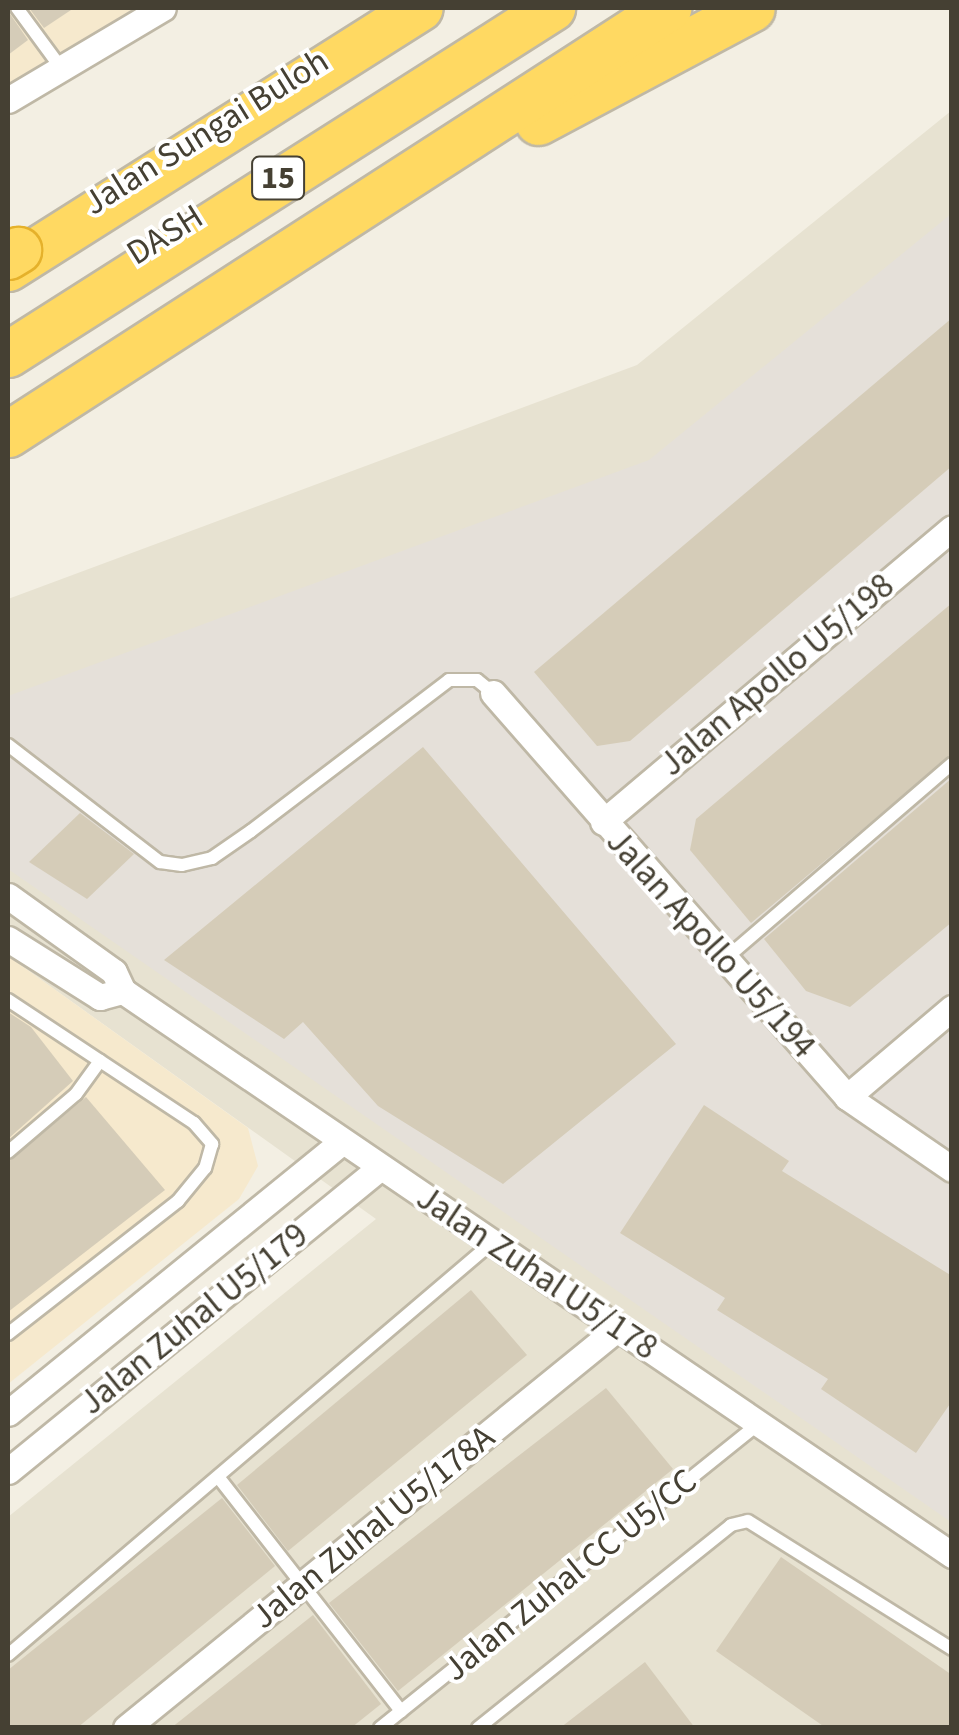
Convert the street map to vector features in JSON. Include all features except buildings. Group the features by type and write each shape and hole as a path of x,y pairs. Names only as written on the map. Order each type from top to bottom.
{"highway":[{"name":"Jalan Sungai Buloh","path":"10,258 406,8"},
{"name":"DASH","path":"10,258 420,8"},
{"name":"DASH","path":"8,339 529,8"},
{"name":"15","path":"8,354 552,8"},
{"path":"8,434 206,300 668,8"},
{"path":"206,300 752,8"}],"street":[{"path":"8,100 163,8"},
{"name":"Jalan Apollo U5/198","path":"603,822 952,528"},
{"name":"Jalan Apollo U5/194","path":"493,693 847,1097 952,1169"},
{"path":"8,939 100,996 123,991 114,972 11,907"},
{"name":"Jalan Zuhal U5/178","path":"123,991 952,1555"},
{"path":"847,1097 952,1008"},
{"name":"Jalan Zuhal U5/179","path":"8,1413 341,1142"},
{"name":"Jalan Zuhal U5/179","path":"8,1471 380,1168"},
{"name":"Jalan Zuhal U5/178A","path":"126,1728 619,1328"}],"lane":[{"path":"18,8 61,68"},
{"path":"8,745 160,862 182,866 212,858 252,831 449,680 478,680 493,693"},
{"path":"725,959 952,764"},
{"path":"8,1000 194,1123 212,1154 178,1200 8,1334"},
{"path":"8,1152 76,1094 100,1061"},
{"path":"8,1655 494,1241"},
{"name":"Jalan Zuhal CC U5/CC","path":"380,1728 759,1424"},
{"path":"220,1478 401,1711"},
{"path":"478,1728 731,1525 748,1521 952,1649"}],"shaded area":[{"path":"8,8 138,8 8,86"},
{"path":"951,111 951,1727 8,1727 8,1517 376,1219 8,956 8,599 637,365"},
{"path":"951,214 951,1522 8,869 8,696 649,460"},
{"path":"8,956 248,1128 258,1166 239,1199 8,1384"}]}
